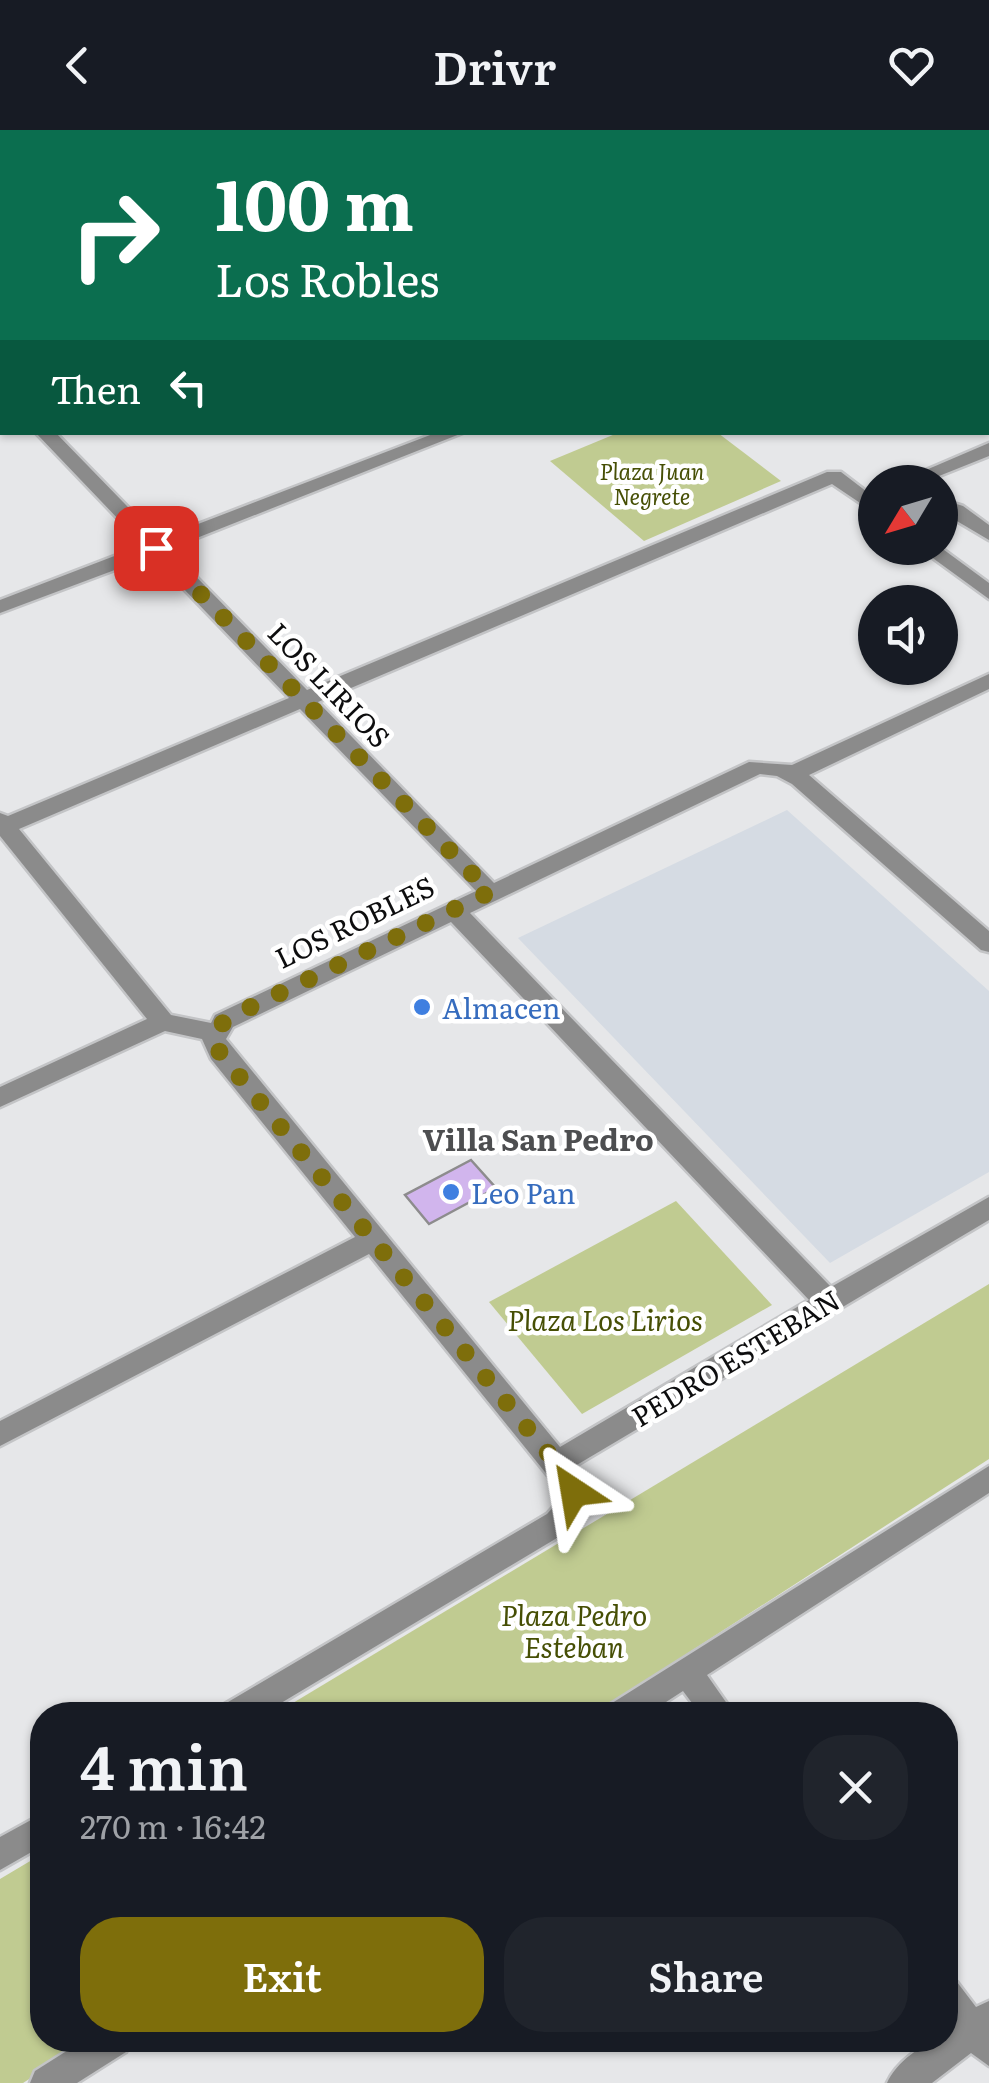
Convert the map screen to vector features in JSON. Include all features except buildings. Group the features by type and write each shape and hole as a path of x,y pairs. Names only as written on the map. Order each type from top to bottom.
{"street":[{"name":"LOS LIRIOS","path":"47,435 490,892"},
{"path":"0,608 448,435"},
{"path":"950,465 989,449"},
{"path":"163,1022 1,825 834,476 858,492"},
{"path":"958,511 989,534"},
{"path":"952,565 989,592"},
{"path":"989,681 792,774 989,944"},
{"name":"LOS ROBLES","path":"215,1033 232,1016 742,771 770,766 792,774"},
{"path":"453,910 828,1302"},
{"path":"0,1098 163,1022 215,1033 220,1053 570,1480 574,1492 572,1505 557,1523 256,1702"},
{"name":"PEDRO ESTEBAN","path":"556,1463 989,1208"},
{"path":"0,1434 372,1240"},
{"path":"640,1702 989,1478"},
{"path":"686,1672 710,1702"},
{"path":"0,1855 30,1836"},
{"path":"958,2007 984,2032 958,2049"},
{"path":"47,2083 95,2052"},
{"path":"904,2083 953,2052"}],"shaded area":[{"path":"787,810 989,991 989,1172 830,1263 518,938"}],"green space":[{"name":"Plaza Juan Negrete","path":"613,435 721,435 781,481 644,541 550,461"},
{"name":"Plaza Los Lirios","path":"676,1201 772,1305 582,1414 489,1302"},
{"name":"Plaza Pedro Esteban","path":"989,1284 989,1459 612,1702 295,1702"},
{"path":"30,1861 30,2052 71,2052 23,2083 0,2083 0,1879"}],"place":[{"name":"Almacen","path":"422,1007"},
{"name":"Leo Pan","path":"451,1192"}],"district":[{"name":"Villa San Pedro","path":"538,1138"}],"route":[{"path":"156,548 490,892 232,1016 218,1027 214,1039 220,1053 570,1480 574,1492"}]}
